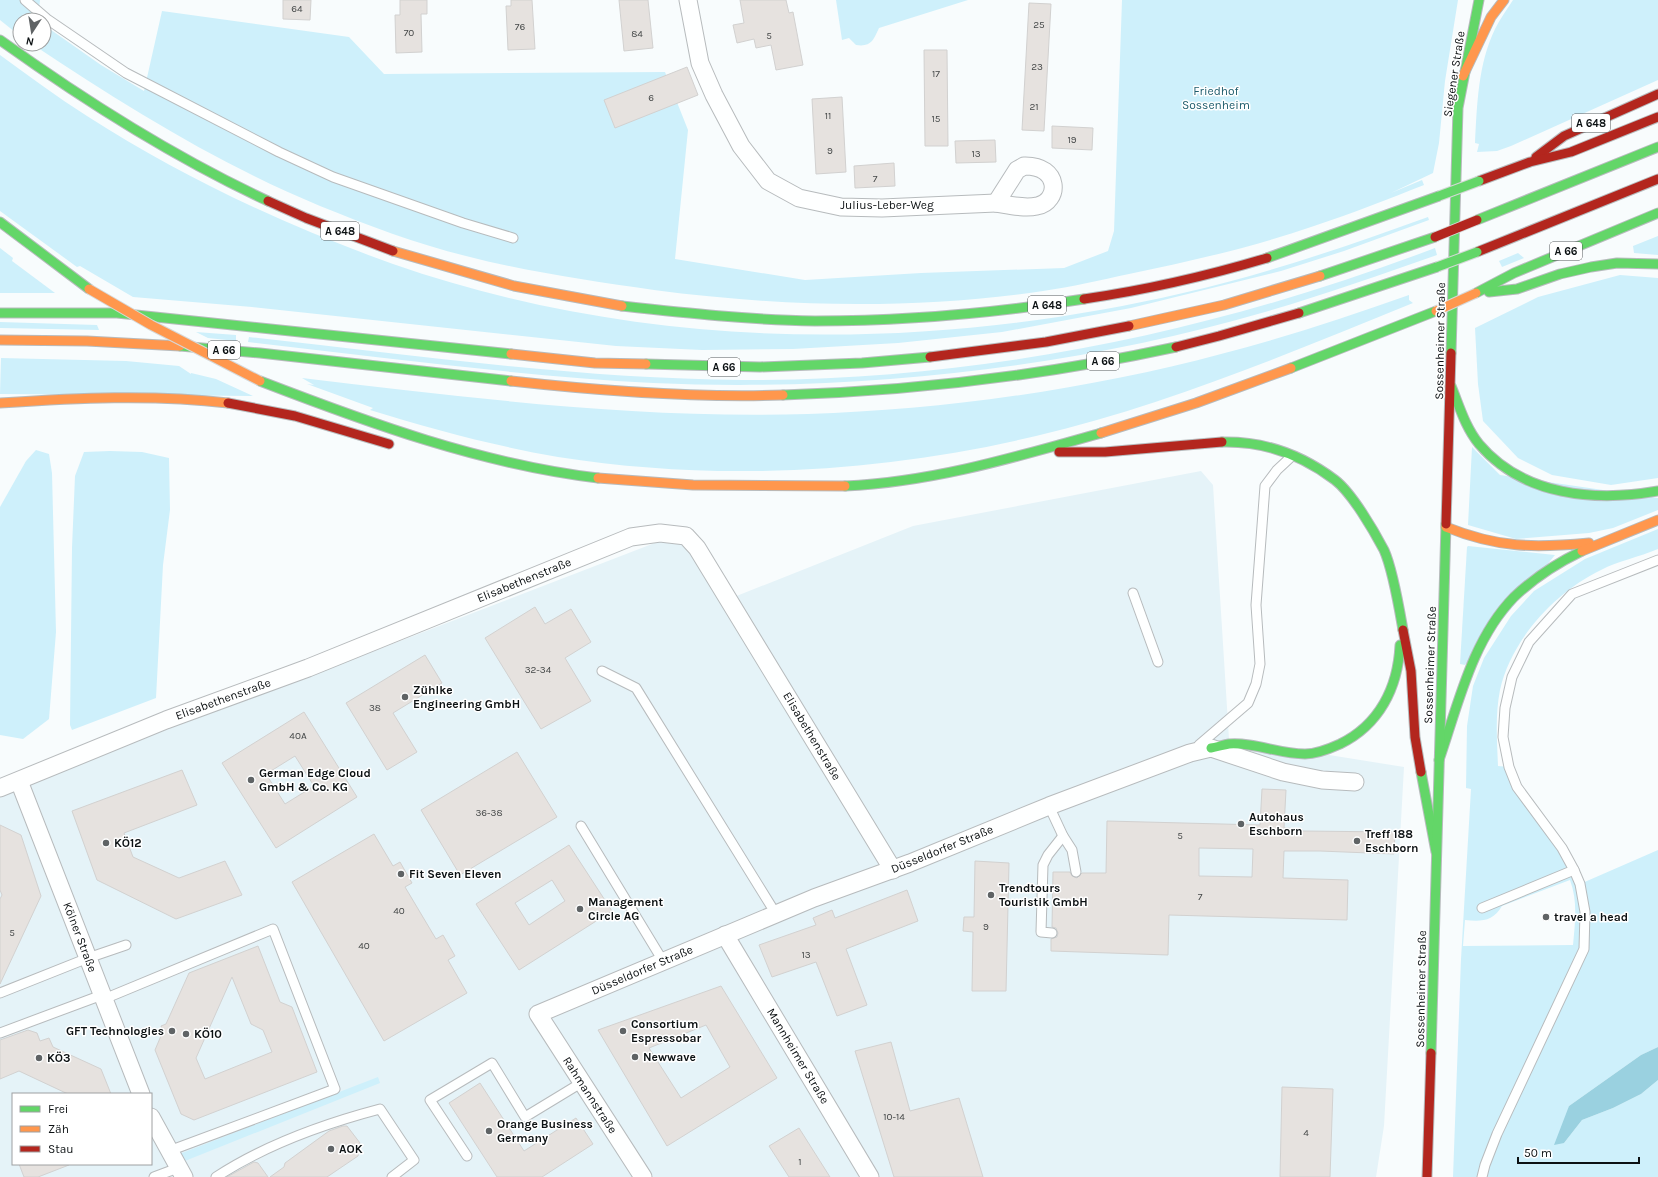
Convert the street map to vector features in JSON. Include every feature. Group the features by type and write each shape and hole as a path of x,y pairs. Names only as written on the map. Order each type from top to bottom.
{"main road":[{"name":"Siegener Straße","path":"1457,153 1458,108 1479,0"},
{"path":"1463,76 1490,17 1504,0"},
{"name":"A 648","path":"0,40 99,109 171,152 244,189 365,241 418,260 497,281 584,300 678,312 742,318 860,322 945,317 1031,308 1140,289 1216,273 1303,247 1530,162 1570,152 1658,117"},
{"name":"A 648","path":"1530,162 1564,136 1658,94"},
{"name":"A 66","path":"0,313 117,313 595,363 760,368 862,363 956,354 1046,342 1224,305 1313,278 1435,237 1658,147"},
{"name":"Sossenheimer Straße","path":"1427,1177 1457,153"},
{"name":"A 66","path":"0,340 116,341 276,354 509,382 694,396 864,392 957,385 1051,371 1143,353 1232,333 1307,311 1437,267 1658,179"},
{"name":"A 66","path":"0,222 89,288 151,325 260,380 324,406 419,438 506,461 580,475 650,483 702,485 849,486 917,479 984,465 1111,431 1181,408 1253,383 1436,311 1476,293 1514,273 1658,213"},
{"path":"1476,293 1517,289 1560,274 1591,267 1617,263 1658,264"},
{"path":"1451,386 1467,424 1478,443 1489,456 1512,473 1549,488 1585,495 1611,498 1658,490"},
{"path":"0,403 128,397 182,398 237,404 293,415 396,446"},
{"path":"1032,452 1105,452 1200,443 1239,442 1274,448 1293,455 1336,481 1356,504 1384,551 1398,601 1412,671 1415,737 1436,852"},
{"path":"494,468 580,475"},
{"path":"1439,760 1467,680 1484,641 1505,609 1533,580 1570,558 1599,543 1658,520"},
{"path":"1446,527 1467,537 1506,546 1538,547 1599,543"},
{"path":"1211,748 1230,744 1301,754 1318,753 1340,744 1360,732 1380,713 1388,700 1393,685 1398,667 1400,646 1384,551"}],"street":[{"name":"Julius-Leber-Weg","path":"688,0 700,63 714,95 741,146 768,180 799,198 840,207 882,208 996,203"},
{"name":"Elisabethenstraße","path":"0,788 166,720 308,668 631,537 660,533 686,536 697,548 893,870"},
{"name":"Düsseldorfer Straße","path":"538,1014 834,890 893,870 1049,806 1190,753 1211,748"},
{"path":"1211,748 1283,772 1322,780 1355,782"},
{"name":"Kölner Straße","path":"18,781 141,1093"},
{"name":"Mannheimer Straße","path":"725,935 870,1177"},
{"name":"Rahmannstraße","path":"538,1014 581,1083 643,1177"},
{"path":"152,1119 181,1173"}],"lane":[{"path":"25,0 47,18 126,73 279,152 333,177 463,223 512,238"},
{"path":"1190,753 1248,703 1256,684 1260,664 1256,605 1265,486 1277,470 1293,455"},
{"path":"1482,1177 1485,1165 1498,1134 1584,949 1585,912 1580,884 1562,848 1517,787 1509,767 1503,737 1505,708 1512,677 1529,642 1572,594 1658,560"},
{"path":"1133,593 1158,662"},
{"path":"602,671 636,688 776,914"},
{"path":"1049,806 1063,836 1072,850 1076,872"},
{"path":"581,826 663,961"},
{"path":"1052,933 1041,932 1043,865 1048,855 1063,836"},
{"path":"1482,908 1574,870"},
{"path":"0,1033 103,997 273,929 335,1089 169,1151"},
{"path":"0,993 88,958 126,945"},
{"path":"467,1156 430,1100 492,1063 525,1117 581,1083"},
{"path":"216,1177 239,1162 333,1122 380,1109 414,1160 392,1177"},
{"path":"154,1177 181,1173"}],"shaded area":[{"path":"1201,471 1213,485 1229,739 1404,767 1384,1126 1376,1177 0,1177 0,792 283,686 691,529 734,597 913,526"},
{"path":"1658,1047 1658,1080 1641,1094 1613,1108 1582,1120 1564,1143 1554,1145 1569,1106 1641,1055"}],"green space":[{"path":"0,0 40,0 39,12 12,12 12,30 0,20"},
{"path":"836,0 968,0 879,28 871,42 865,45 856,45 849,38 842,40"},
{"name":"Friedhof Sossenheim","path":"1122,0 1458,0 1445,81 1439,143 1433,173 1391,193 1422,180 1424,185 1291,234 1199,259 1054,289 994,297 897,304 799,303 702,296 560,276 489,262 448,251 374,227 320,206 245,172 172,132 101,89 44,52 52,52 52,31 101,65 144,91 162,11 349,37 384,74 665,72 688,130 675,259 805,280 921,273 1064,268 1108,251 1114,231"},
{"path":"1513,0 1658,0 1658,80 1511,146 1497,151 1477,152 1479,144 1475,143 1479,85 1485,56 1495,29"},
{"path":"0,55 76,109 160,160 197,180 274,217 353,249 393,264 489,293 586,314 685,328 785,334 886,333 986,326 1085,313 1183,293 1245,277 1337,249 1428,217 1429,220 1344,251 1281,271 1131,308 1002,332 898,343 793,349 702,350 616,346 252,307 133,297 80,266 77,267 0,211"},
{"path":"1658,236 1658,255 1634,253 1633,246"},
{"path":"0,248 13,258 12,261 55,293 0,293"},
{"path":"1435,248 1437,255 1308,299 1191,332 1039,362 884,380 807,384 730,385 602,380 450,366 248,342 249,337 557,371 681,379 743,380 831,378 920,372 1008,361 1095,346 1182,327 1267,304 1352,278"},
{"path":"1518,253 1524,258 1502,267 1499,261"},
{"path":"1620,275 1658,278 1658,478 1611,485 1552,475 1518,458 1483,421 1478,384 1475,328 1538,297"},
{"path":"1409,295 1409,300 1413,303 1320,341 1227,377 1132,409 1084,423 1036,436 977,449 918,458 798,470 738,471 678,469 618,465 558,457 510,448 370,410 373,408 307,384 314,385 302,378 428,393 617,410 744,415 859,412 911,408 1016,396 1120,378 1245,348 1339,319"},
{"path":"0,322 97,325 99,330 0,328"},
{"path":"196,332 236,335 236,341 208,338"},
{"path":"1,358 126,361 179,366 191,374 216,379 253,396 0,394"},
{"path":"1472,447 1500,475 1658,498 1658,510 1613,528 1589,533 1516,539 1468,525"},
{"path":"36,450 49,454 52,473 56,632 49,719 23,739 0,735 0,507 26,461"},
{"path":"84,452 142,452 169,458 170,510 163,565 156,698 72,730 70,725 72,548 75,476"},
{"path":"1658,529 1658,549 1608,567 1584,579 1552,604 1525,636 1514,653 1506,671 1498,699 1498,766 1509,767 1580,884 1658,850 1658,1047 1641,1055 1569,1106 1564,1143 1582,1120 1613,1108 1641,1094 1658,1080 1658,1177 1453,1177 1461,959 1471,789 1466,788 1467,726 1473,686 1484,658 1511,616 1534,591 1585,559","holes":["1570,880 1573,888 1575,904 1573,945 1463,946 1465,920 1477,921 1491,918 1502,906"]},
{"path":"1468,546 1555,555 1465,665 1460,664"},
{"path":"378,1077 380,1083 180,1163 177,1155"}],"building":[{"path":"283,0 311,0 310,20 283,19"},
{"path":"400,0 427,0 427,14 421,14 422,52 396,53 395,15 400,15"},
{"path":"511,0 532,0 535,49 508,50 506,6 511,6"},
{"path":"619,0 648,0 653,48 624,51"},
{"path":"740,0 786,0 789,13 793,12 803,65 776,70 771,45 756,48 754,39 737,43 733,25 744,23"},
{"path":"1029,3 1051,4 1044,131 1022,130"},
{"path":"924,50 947,50 948,146 925,146"},
{"path":"687,67 698,95 615,128 604,100"},
{"path":"842,97 846,172 816,174 812,99"},
{"path":"1052,126 1093,128 1092,150 1052,148"},
{"path":"995,140 996,162 956,163 955,141"},
{"path":"894,163 895,186 855,188 854,166"},
{"path":"535,607 545,624 571,609 591,642 565,658 591,701 541,729 485,638"},
{"path":"425,655 442,683 393,713 417,752 387,770 346,703"},
{"name":"German Edge Cloud GmbH & Co. KG","path":"304,712 357,797 276,848 222,763","holes":["295,756 314,786 285,804 266,774"]},
{"path":"517,752 557,817 460,875 421,810"},
{"name":"KÖ12","path":"182,770 197,805 124,833 133,857 179,878 225,861 242,895 176,919 97,880 72,811"},
{"path":"1262,789 1286,790 1284,828 1302,829 1302,831 1395,832 1394,854 1284,851 1283,878 1348,880 1347,920 1169,915 1168,955 1051,951 1051,939 1057,937 1058,933 1056,928 1052,927 1053,872 1070,872 1072,876 1077,878 1082,873 1106,873 1107,821 1260,825","holes":["1199,848 1253,849 1252,877 1199,876"]},
{"path":"0,825 21,835 41,896 0,984 0,899 2,895 0,890"},
{"path":"374,834 393,866 400,862 412,883 405,887 436,939 443,935 455,956 448,960 467,993 384,1041 292,882"},
{"path":"569,845 612,911 519,970 476,904","holes":["552,880 565,901 529,925 515,903"]},
{"path":"975,861 1009,863 1006,991 972,991 973,932 963,931 964,917 974,917"},
{"path":"907,890 918,921 846,949 867,1005 837,1016 816,962 772,977 759,945 816,925 813,918 832,910 835,918"},
{"name":"KÖ10","path":"258,946 280,1002 292,1007 317,1072 194,1120 181,1114 155,1050 163,1031 161,1026 166,1024 189,973","holes":["232,977 251,1024 263,1030 272,1052 205,1079 196,1058"]},
{"name":"Newwave","path":"721,986 777,1078 667,1146 598,1030","holes":["706,1025 730,1067 681,1098 649,1048"]},
{"name":"KÖ3","path":"28,1030 37,1033 40,1041 49,1038 53,1047 101,1069 111,1093 66,1093 19,1071 0,1079 0,1040"},
{"path":"891,1042 910,1111 959,1098 983,1177 894,1177 855,1051"},
{"name":"Orange Business Germany","path":"480,1083 524,1151 576,1118 593,1144 542,1177 497,1177 449,1103"},
{"path":"1282,1087 1333,1089 1330,1177 1280,1177"},
{"name":"AOK","path":"347,1126 360,1143 358,1156 327,1177 270,1177 284,1167 285,1163 329,1131"},
{"path":"799,1128 830,1177 789,1177 769,1146"},
{"path":"254,1162 258,1163 268,1177 227,1177"},
{"path":"19,1165 69,1165 38,1177 24,1177"}],"traffic: fast":[{"path":"1451,353 1458,108 1479,0"},
{"path":"0,40 64,85 130,127 198,166 268,201"},
{"path":"1477,220 1658,147"},
{"path":"1439,196 1479,181"},
{"path":"1267,258 1439,196"},
{"path":"1476,293 1514,273 1658,213"},
{"path":"0,222 89,289"},
{"path":"1320,276 1435,237"},
{"path":"1437,267 1477,252"},
{"path":"1489,292 1517,289 1560,274 1591,267 1617,263 1658,264"},
{"path":"1299,313 1437,267"},
{"path":"622,306 742,318 849,321 917,318 984,312 1084,299"},
{"path":"1291,368 1436,311"},
{"path":"0,313 117,313 511,354"},
{"path":"180,346 260,353 511,381"},
{"path":"783,395 882,390 981,380 1078,366 1176,347"},
{"path":"646,364 760,367 862,363 930,357"},
{"path":"260,381 342,412 426,440 511,463 554,472 598,478"},
{"path":"1451,386 1463,416 1479,444 1497,461 1517,475 1538,485 1585,495 1610,496 1658,491"},
{"path":"845,486 878,484 942,474 1038,451 1101,433"},
{"path":"1222,442 1253,444 1282,451 1309,463 1342,486 1362,513 1384,550 1393,578 1403,630"},
{"path":"1431,1053 1446,524"},
{"path":"1439,760 1468,674 1487,633 1499,614 1514,597 1530,583 1555,566 1582,551"},
{"path":"1211,748 1229,744 1238,744 1286,752 1309,754 1340,744 1366,727 1384,704 1395,676 1400,645"},
{"path":"1421,772 1436,852"}],"traffic: slow":[{"path":"1463,76 1491,17 1504,0"},
{"path":"393,251 514,286 622,306"},
{"path":"1129,326 1224,305 1320,276"},
{"path":"89,289 151,325 260,381"},
{"path":"1436,311 1476,293"},
{"path":"0,340 87,341 180,346"},
{"path":"511,354 595,363 646,364"},
{"path":"1101,433 1196,403 1291,368"},
{"path":"511,381 579,388 681,395 783,395"},
{"path":"0,403 86,398 171,398 228,403"},
{"path":"598,478 693,485 845,486"},
{"path":"1582,551 1658,520"},
{"path":"1446,527 1483,539 1516,545 1551,546 1589,543"}],"traffic: jam":[{"path":"1536,157 1564,136 1658,94"},
{"path":"1479,181 1530,162 1571,152 1658,117"},
{"path":"1477,252 1658,179"},
{"path":"268,201 306,218 393,251"},
{"path":"1435,237 1477,220"},
{"path":"1084,299 1176,282 1267,258"},
{"path":"1176,347 1299,313"},
{"path":"930,357 1046,342 1129,326"},
{"path":"1446,524 1451,353"},
{"path":"228,403 295,416 389,444"},
{"path":"1059,452 1105,452 1222,442"},
{"path":"1403,630 1411,671 1415,737 1421,772"},
{"path":"1427,1177 1431,1053"}],"place":[{"name":"Zühlke Engineering GmbH","path":"405,697"},
{"name":"German Edge Cloud GmbH & Co. KG","path":"251,780"},
{"name":"Autohaus Eschborn","path":"1241,824"},
{"name":"Treff 188 Eschborn","path":"1357,841"},
{"name":"KÖ12","path":"106,843"},
{"name":"Fit Seven Eleven","path":"401,874"},
{"name":"Trendtours Touristik GmbH","path":"991,895"},
{"name":"Management Circle AG","path":"580,909"},
{"name":"travel a head","path":"1546,917"},
{"name":"GFT Technologies","path":"172,1031"},
{"name":"Consortium Espressobar","path":"623,1031"},
{"name":"KÖ10","path":"186,1034"},
{"name":"Newwave","path":"635,1057"},
{"name":"KÖ3","path":"39,1058"},
{"name":"Orange Business Germany","path":"489,1131"},
{"name":"AOK","path":"331,1149"}]}
